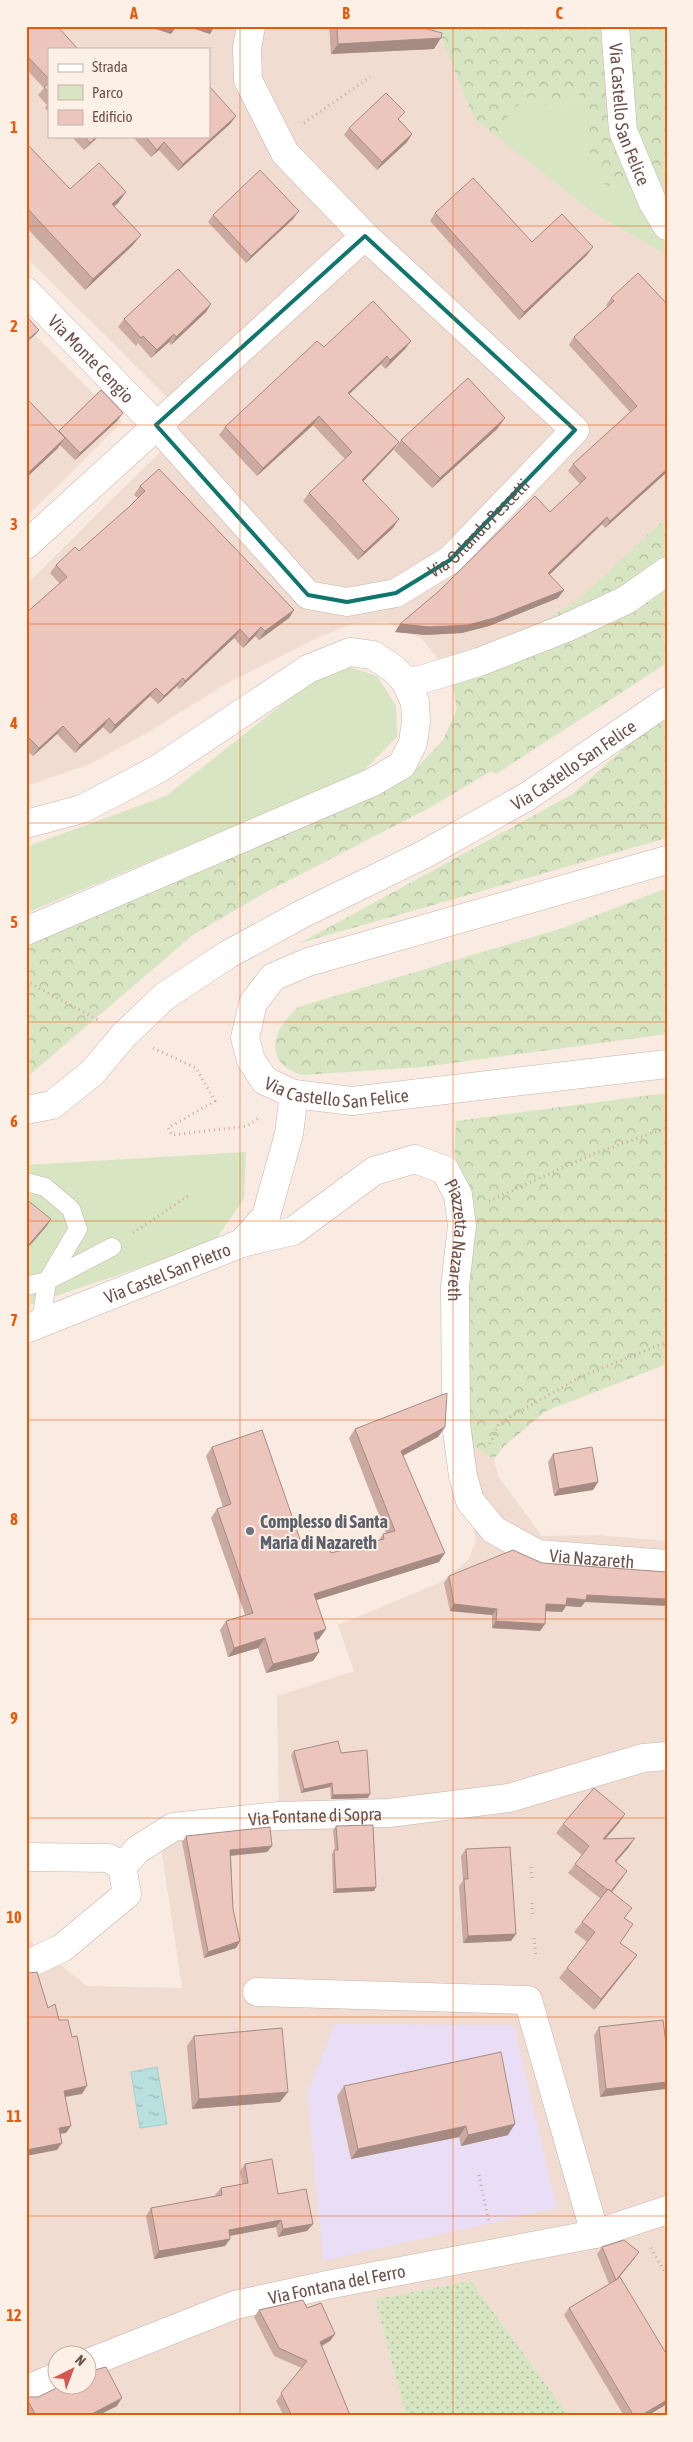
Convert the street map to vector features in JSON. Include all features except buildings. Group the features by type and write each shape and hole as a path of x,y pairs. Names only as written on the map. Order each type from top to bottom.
{"street":[{"name":"Via Orlando Pescetti","path":"156,425 308,595 346,602 396,593 450,560 575,430 365,236 285,153 248,80 247,48 251,26"},
{"name":"Via Castello San Felice","path":"615,26 624,131 653,203 667,226"},
{"path":"26,545 365,236"},
{"name":"Via Monte Cengio","path":"26,291 156,425"},
{"path":"405,682 420,680 479,662 566,628 626,600 667,571"},
{"path":"26,824 82,809 158,769 308,669 350,652 373,655 394,669 405,682 415,702 416,721 413,743 402,765 373,782 26,931"},
{"name":"Via Castello San Felice","path":"26,1110 52,1105 92,1073 124,1035 165,996 226,955 302,914 426,854 528,796 667,701"},
{"name":"Via Castello San Felice","path":"667,860 308,962 273,977 253,1003 245,1038 251,1060 265,1081 294,1094 352,1101 667,1064"},
{"name":"Via Castel San Pietro","path":"34,1326 242,1243 266,1216 289,1134 294,1094"},
{"name":"Piazzetta Nazareth","path":"242,1243 293,1231 374,1171 415,1159 445,1170 458,1195 462,1226 456,1286 455,1347 456,1424 463,1476 470,1501 494,1530"},
{"name":"Via Nazareth","path":"494,1530 538,1554 667,1564"},
{"name":"Via Fontane di Sopra","path":"122,1867 137,1850 173,1828 278,1816 389,1813 509,1798 643,1758 667,1756"},
{"path":"26,1857 109,1858 122,1867 127,1894 62,1948 26,1965"},
{"path":"257,1992 528,2000 595,2234"},
{"name":"Via Fontana del Ferro","path":"98,2359 236,2306 332,2284 595,2234 667,2210"},
{"path":"26,2390 48,2380"}],"lane":[{"path":"26,1182 45,1187 71,1209 78,1229 47,1281 34,1326"},
{"path":"26,1286 47,1281 112,1248"}],"path":[{"path":"279,141 370,77"},
{"path":"26,981 124,1035 196,1068 215,1101 168,1128 172,1135 247,1126 294,1094"},
{"path":"486,1203 598,1152 667,1128"},
{"path":"112,1248 188,1196"},
{"path":"489,1446 499,1423 580,1377 667,1342"},
{"path":"531,1867 532,1882"},
{"path":"532,1902 533,1917"},
{"path":"534,1938 536,1958"},
{"path":"479,2175 485,2213"}],"highlighted area":[{"path":"365,236 575,430 450,560 396,593 347,602 308,595 156,425"}],"shaded area":[{"path":"26,26 436,26 474,118 595,214 667,255 667,517 578,600 451,678 447,670 422,639 386,622 352,624 319,637 224,685 147,733 90,764 26,786 26,585 175,437 181,421 175,405 26,257"},
{"path":"26,326 122,422 26,517"},
{"path":"452,1433 494,1459 498,1476 542,1536 598,1535 667,1541 667,2416 569,2416 471,2281 375,2299 406,2416 26,2416 26,1938 87,1986 182,1988 157,1820 279,1806 277,1696 354,1671 338,1625 439,1583 469,1559 476,1540"},
{"path":"335,2024 514,2025 557,2208 323,2261 307,2093"}],"green space":[{"path":"436,26 667,26 667,193 660,179 640,188 620,177 608,188 596,169 585,138 586,112 578,91 560,110 532,101 519,105 509,114 499,138 474,118"},
{"path":"578,91 586,112 585,138 609,188 620,177 660,179 667,193 667,255 595,214 499,138 509,114 519,105 532,101 560,110"},
{"path":"667,517 667,663 496,774 491,771 431,807 270,890 194,934 26,1078 26,946 411,774 443,740 457,709 451,678 578,600"},
{"path":"346,666 377,676 396,706 397,737 360,774 26,913 26,847 166,796 317,677"},
{"path":"667,716 667,838 300,943 573,794 630,743"},
{"path":"667,888 667,1034 423,1067 302,1075 290,1070 278,1059 275,1043 281,1027 298,1007 563,928"},
{"path":"667,1093 667,1364 546,1411 504,1446 494,1459 452,1433 445,1360 456,1121"},
{"path":"246,1152 244,1199 213,1243 26,1306 26,1165"},
{"path":"471,2281 569,2416 406,2416 375,2299"}],"water":[{"path":"157,2067 167,2124 140,2128 131,2072"}],"place":[{"name":"Complesso di Santa Maria di Nazareth","path":"250,1531"}]}
